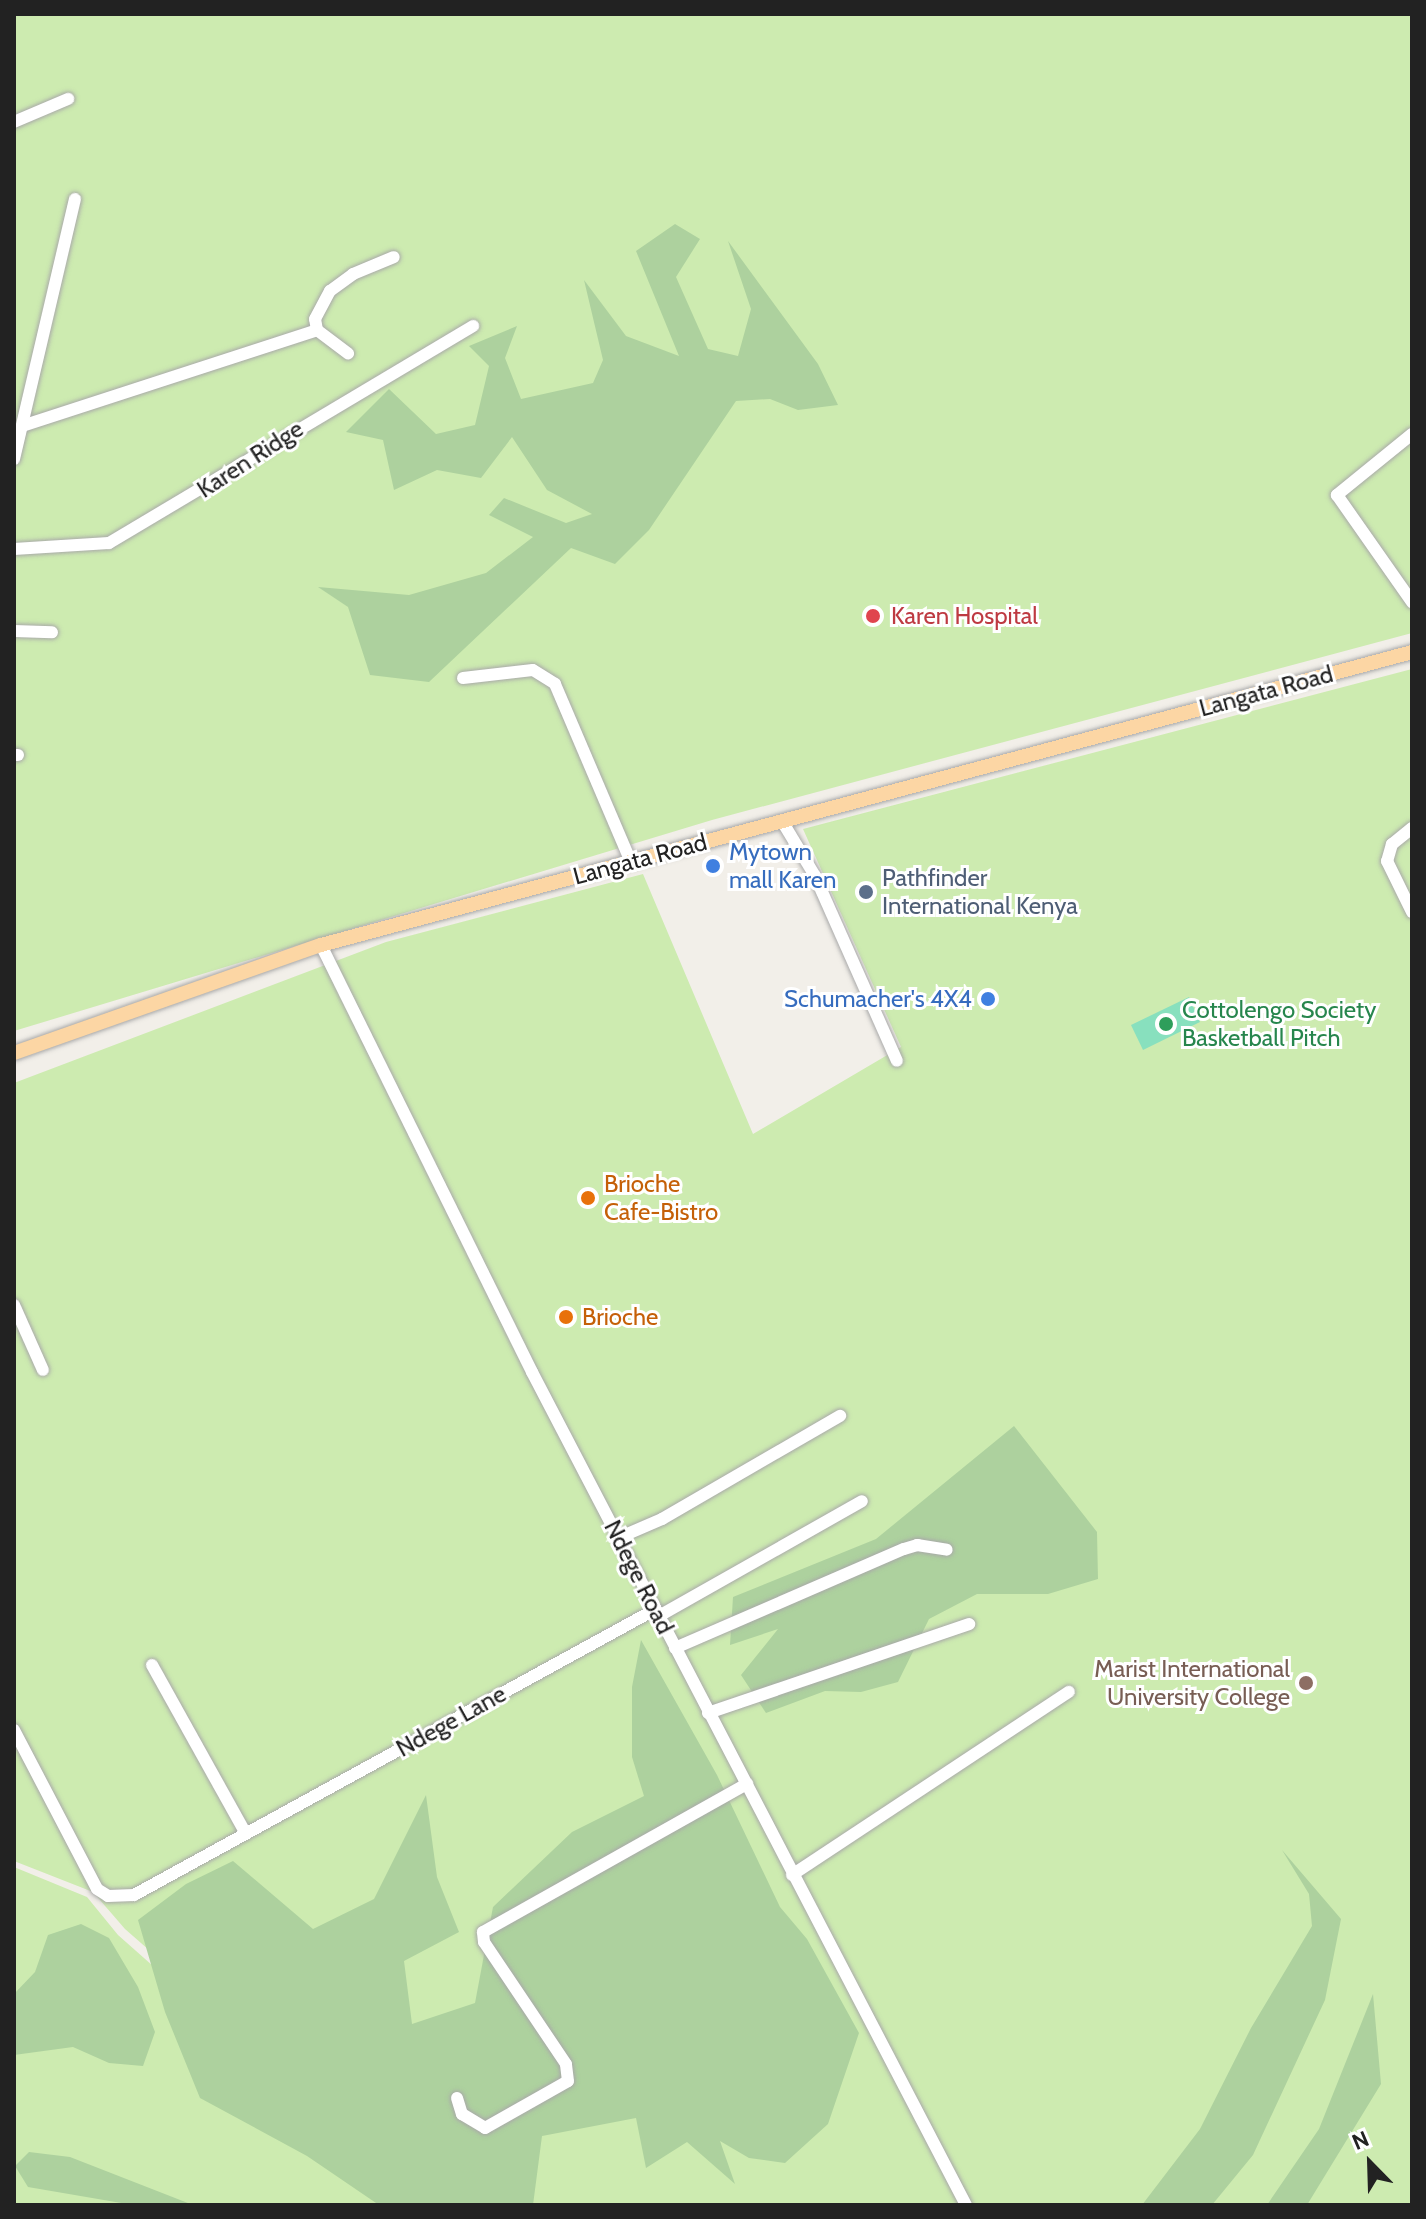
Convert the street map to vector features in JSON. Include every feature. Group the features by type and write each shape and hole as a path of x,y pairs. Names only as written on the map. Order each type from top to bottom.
{"main road":[{"name":"Langata Road","path":"14,1053 321,945 1412,652"}],"street":[{"path":"14,122 68,99"},
{"path":"14,459 75,199"},
{"path":"348,353 317,330 315,319 330,291 353,274 394,257"},
{"name":"Karen Ridge","path":"14,549 85,549 124,536 473,326"},
{"path":"22,426 317,330"},
{"path":"1412,434 1343,485 1337,495 1412,602"},
{"path":"14,631 52,632"},
{"path":"463,678 533,670 555,684 631,862"},
{"path":"782,821 815,876 897,1061"},
{"path":"1412,828 1392,844 1387,861 1412,912"},
{"name":"Ndege Road","path":"321,945 618,1538 966,2205"},
{"path":"14,1305 43,1370"},
{"path":"618,1538 662,1519 840,1416"},
{"name":"Ndege Lane","path":"14,1730 86,1872 108,1896 134,1895 862,1501"},
{"path":"675,1648 904,1549 917,1545 947,1550"},
{"path":"708,1713 969,1624"},
{"path":"152,1665 246,1834"},
{"path":"792,1875 1069,1692"},
{"path":"457,2098 462,2114 485,2128 568,2081 566,2064 484,1942 483,1932 747,1784"}],"green space":[{"path":"14,14 1412,14 1412,633 712,820 14,1031"},
{"path":"675,224 700,239 676,277 708,349 738,356 751,309 728,241 818,364 838,405 798,410 770,399 736,401 649,530 615,564 571,548 429,682 370,675 348,607 318,587 409,595 486,573 533,537 489,515 504,498 566,523 592,514 547,490 512,437 481,478 437,470 394,490 383,440 346,432 389,389 436,434 475,425 489,366 469,346 517,326 505,358 521,399 593,383 603,360 584,280 626,336 679,356 636,251"},
{"path":"1412,669 1412,2205 440,2205 125,1929 93,1892 14,1861 14,1083 386,942 643,874 753,1134 901,1047 803,829"},
{"name":"Cottolengo Society Basketball Pitch","path":"1189,997 1200,1022 1143,1050 1131,1025"},
{"path":"1014,1426 1097,1532 1098,1579 1048,1594 977,1594 929,1619 898,1682 861,1692 825,1691 766,1713 741,1675 778,1629 730,1645 733,1597 876,1539"},
{"path":"641,1640 717,1775 780,1907 807,1939 859,2033 828,2124 785,2163 749,2158 720,2141 735,2184 687,2142 646,2168 636,2118 542,2136 533,2205 379,2205 307,2156 200,2098 165,2012 138,1920 186,1884 233,1861 313,1929 374,1899 426,1795 437,1877 459,1932 404,1961 412,2024 475,2003 493,1907 572,1832 644,1796 632,1757 632,1687"},
{"path":"1282,1850 1341,1919 1325,2000 1253,2155 1212,2205 1142,2205 1200,2129 1251,2028 1312,1926 1309,1894"},
{"path":"14,1867 87,1897 118,1935 423,2205 14,2205"},
{"path":"81,1924 109,1938 138,1987 155,2032 143,2066 109,2063 73,2047 14,2055 14,1994 35,1972 48,1935"},
{"path":"1373,1994 1381,2084 1307,2205 1267,2205 1319,2129"},
{"path":"29,2152 70,2157 193,2205 133,2205 28,2187 15,2166"}],"place":[{"name":"Karen Hospital","path":"873,616"},
{"name":"Mytown mall Karen","path":"713,866"},
{"name":"Pathfinder International Kenya","path":"866,892"},
{"name":"Schumacher's 4X4","path":"988,999"},
{"name":"Cottolengo Society Basketball Pitch","path":"1166,1024"},
{"name":"Brioche Cafe-Bistro","path":"588,1198"},
{"name":"Brioche","path":"566,1317"},
{"name":"Marist International University College","path":"1306,1683"}]}
